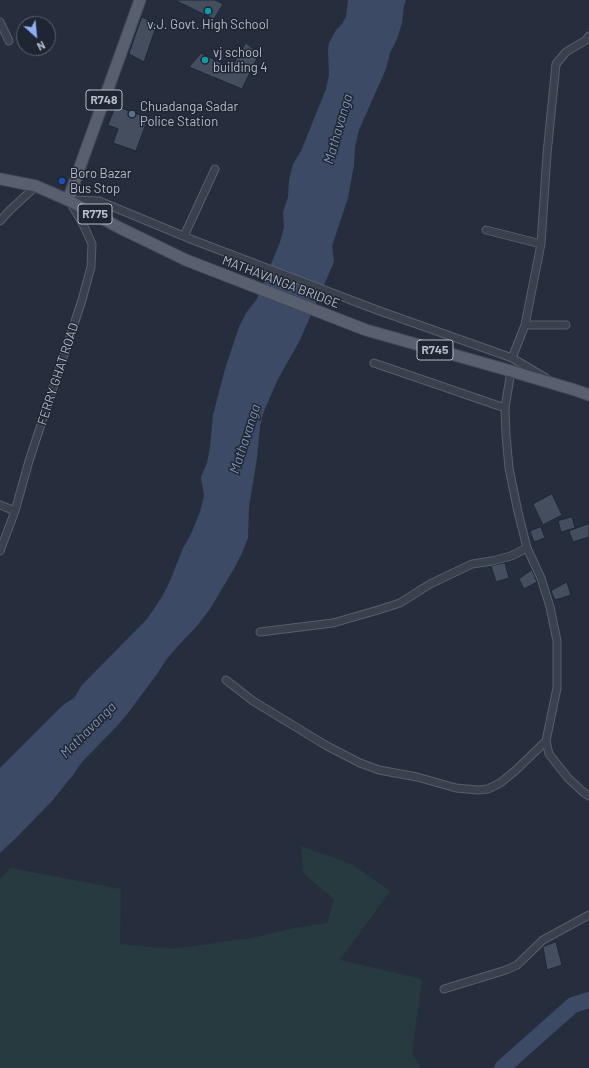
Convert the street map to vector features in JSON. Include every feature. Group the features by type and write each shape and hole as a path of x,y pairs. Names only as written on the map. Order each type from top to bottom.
{"main road":[{"name":"R748","path":"68,200 140,0"},
{"name":"R775","path":"0,179 36,186 68,200"},
{"name":"MATHAVANGA BRIDGE","path":"68,200 120,228 186,260 366,330"},
{"name":"R745","path":"366,330 511,371 589,395"}],"street":[{"path":"0,22 9,41"},
{"path":"512,358 525,325 541,244 547,154 556,64 566,52 586,40 589,36"},
{"path":"184,236 215,169"},
{"path":"0,221 36,186"},
{"path":"68,200 98,201 193,240 377,310 512,358 560,386"},
{"name":"FERRY GHAT ROAD","path":"0,551 15,511 29,461 82,300 91,267 92,244 83,224 68,200"},
{"path":"486,230 541,244"},
{"path":"525,325 566,325"},
{"path":"374,363 505,408"},
{"path":"511,371 505,408 509,468 527,548 541,578 550,607 557,641 557,688 546,741 549,754 568,778 589,796"},
{"path":"0,505 15,511"},
{"path":"260,632 333,623 378,610 400,603 430,584 472,564 511,556 527,548"},
{"path":"226,680 259,705 327,746 360,763 379,770 417,777 456,788 478,790 488,789 500,783 546,741"},
{"path":"444,989 506,970 517,965 543,940 589,915"}],"green space":[{"path":"301,846 353,865 390,891 340,960 422,979 412,1053 421,1068 0,1068 0,879 11,868 121,889 120,944 172,949 252,938 294,928 327,923 334,899 303,873"}],"water":[{"path":"348,0 406,0 402,23 397,39 390,53 386,69 359,130 355,147 354,165 348,198 332,246 334,262 300,340 277,381 264,411 260,426 257,458 249,507 248,538 242,553 210,609 166,660 128,713 82,762 52,801 0,853 0,768 60,708 74,698 82,685 147,619 162,597 170,581 183,548 191,534 200,512 204,496 201,477 207,463 213,415 225,369 239,327 246,313 257,299 280,242 284,227 283,212 288,197 289,180 293,164 301,151 326,89 329,75 329,43 336,30 346,17"}],"building":[{"name":"v.J. Govt. High School","path":"175,0 215,0 223,4 214,19"},
{"path":"142,17 157,24 144,62 129,54"},
{"name":"vj school building 4","path":"246,43 259,54 242,89 189,67 201,53 231,68"},
{"path":"116,106 148,118 136,151 113,143 118,129 108,125"},
{"path":"552,494 562,515 543,525 533,504"},
{"path":"572,517 575,528 561,532 558,521"},
{"path":"589,524 589,537 573,542 569,531"},
{"path":"541,527 545,538 534,542 530,531"},
{"path":"505,563 509,578 496,582 491,566"},
{"path":"532,570 537,582 524,589 519,579"},
{"path":"567,582 571,595 555,600 551,591"},
{"path":"556,942 562,965 547,970 543,947"}],"waterway":[{"name":"Mathavanga","path":"502,1068 573,1005 589,1000"}],"place":[{"name":"v.J. Govt. High School","path":"208,11"},
{"name":"vj school building 4","path":"205,60"},
{"name":"Chuadanga Sadar Police Station","path":"132,114"},
{"name":"Boro Bazar Bus Stop","path":"62,181"}]}
